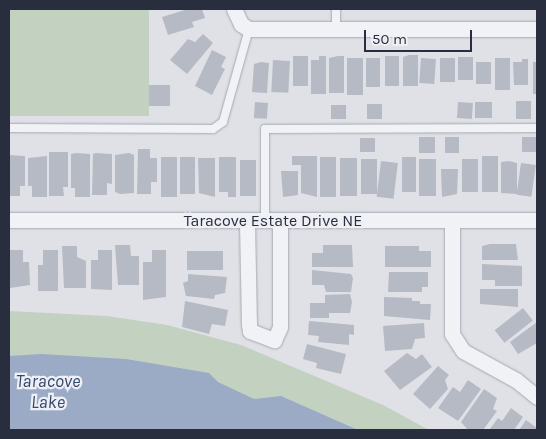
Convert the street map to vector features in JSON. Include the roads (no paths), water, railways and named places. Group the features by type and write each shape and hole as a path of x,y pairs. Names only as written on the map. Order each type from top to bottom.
{"street":[{"path":"234,9 241,24 248,29 537,29"},
{"name":"Taracove Estate Drive NE","path":"9,220 280,222 537,220"},
{"path":"452,221 452,334 463,351 516,380 537,397"},
{"path":"247,222 250,331 274,340 280,327 280,222"}],"lane":[{"path":"336,9 336,29"},
{"path":"9,128 213,129 223,122 248,29"},
{"path":"265,222 265,129 537,128"}],"water":[{"name":"Taracove Lake","path":"41,354 126,359 209,373 218,382 254,399 281,396 358,430 9,430 9,356"}]}
